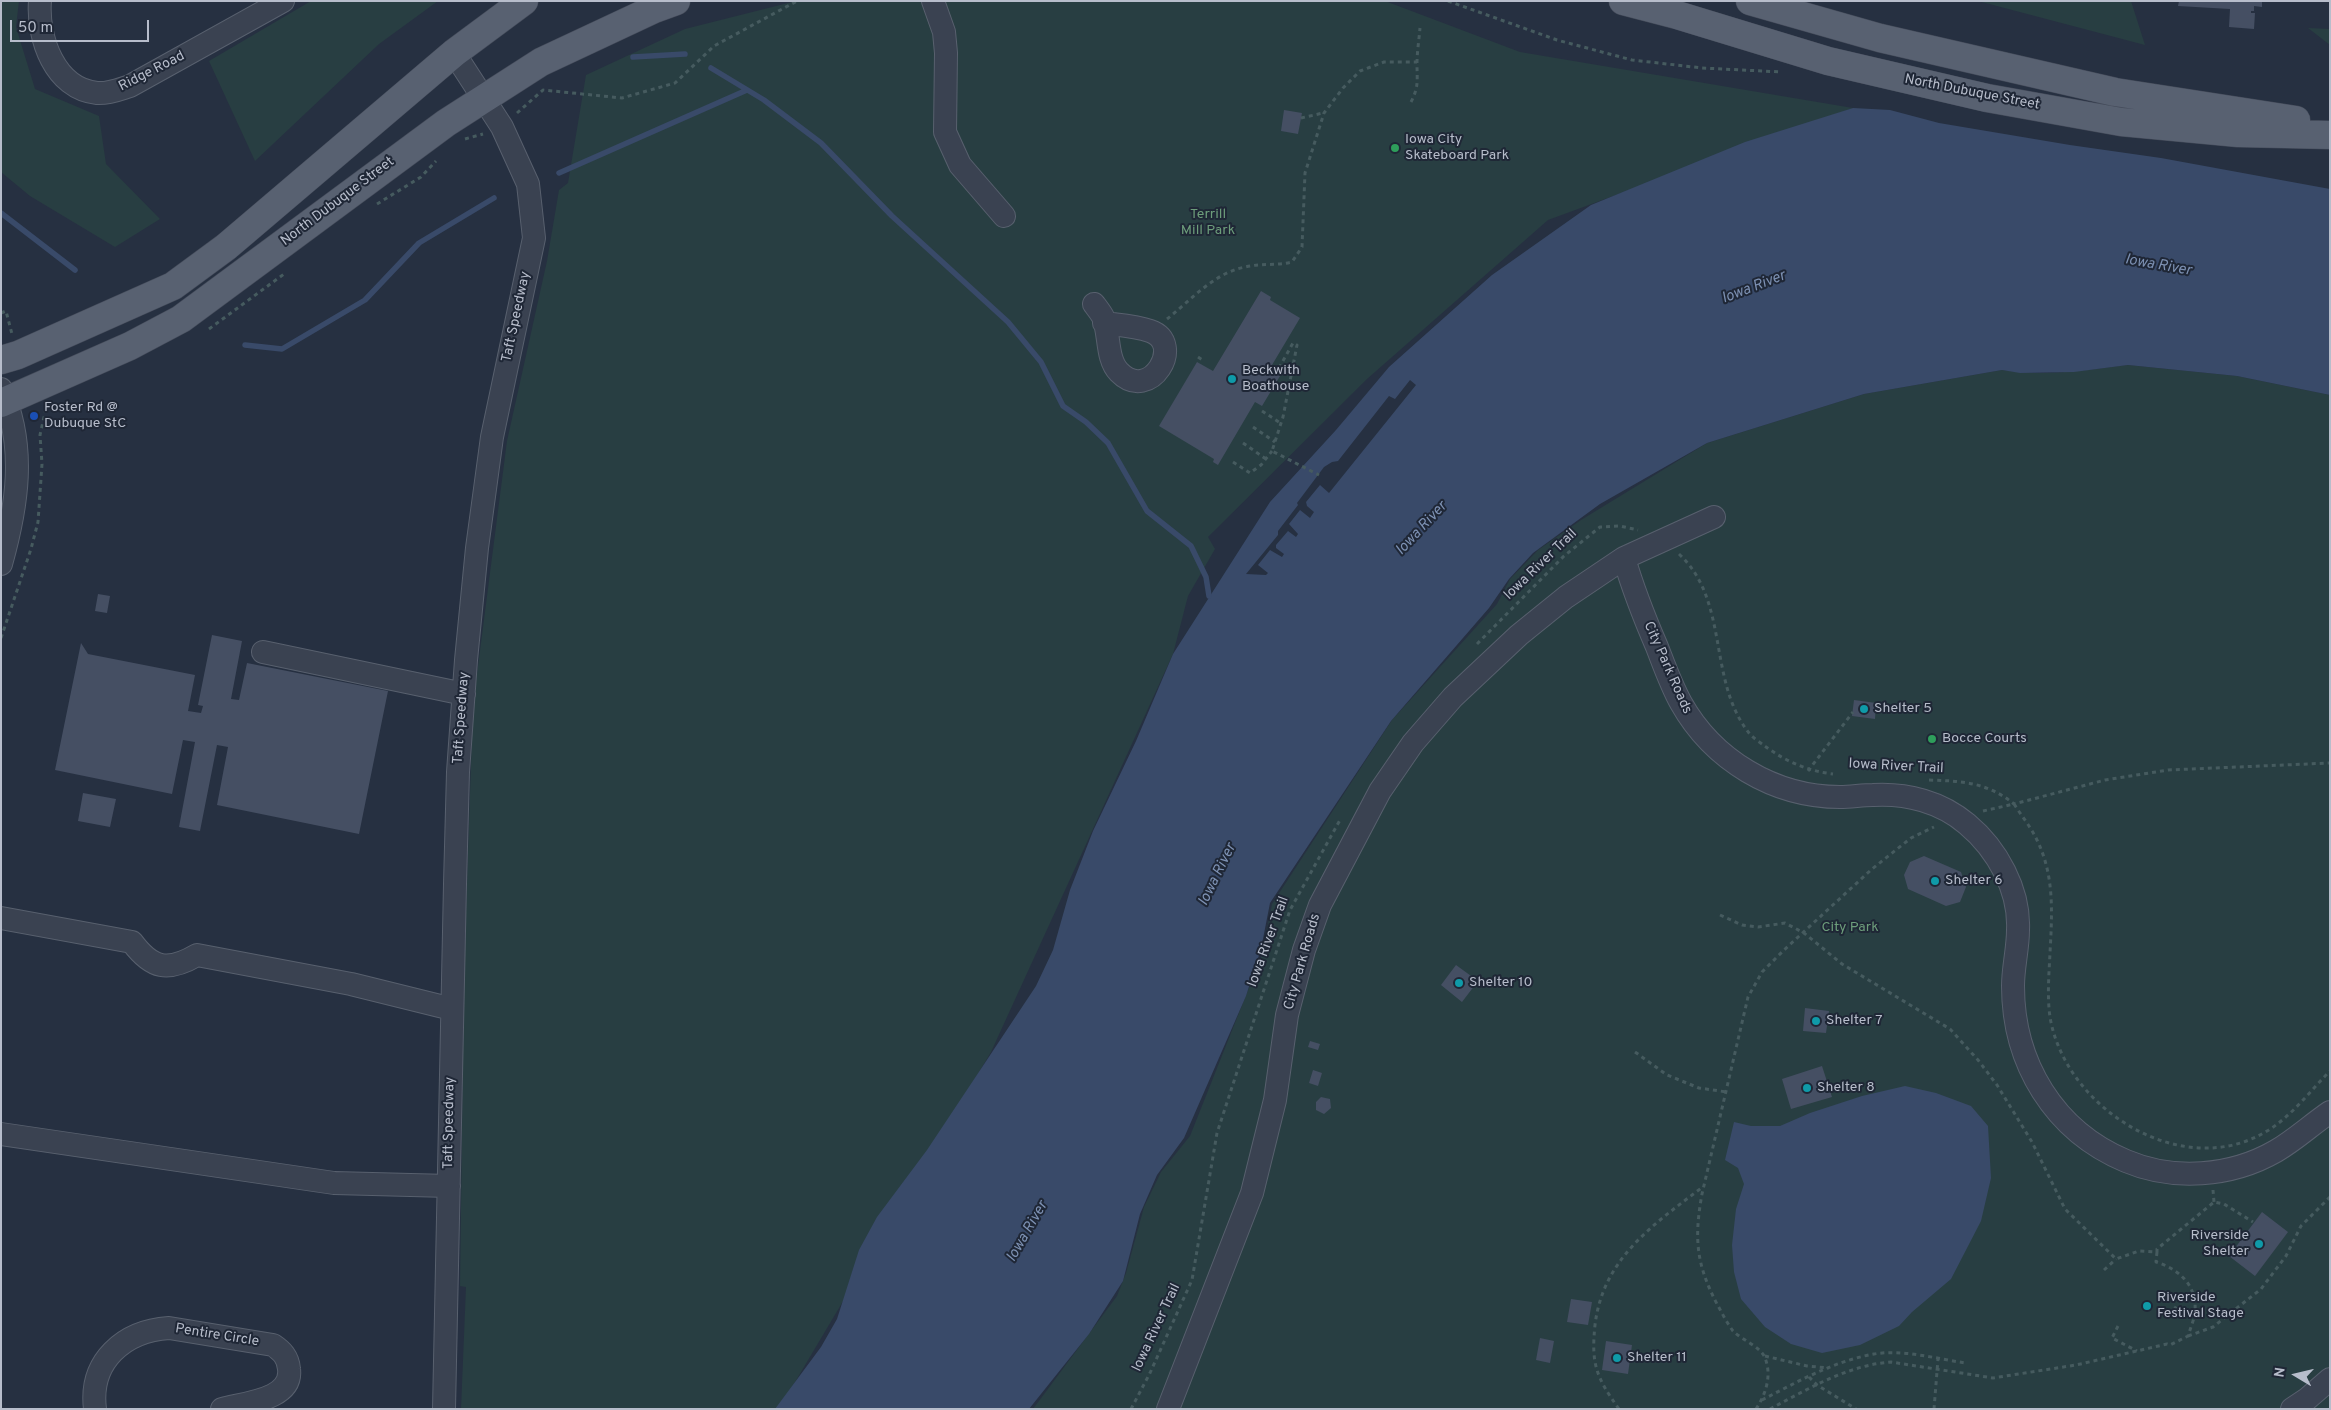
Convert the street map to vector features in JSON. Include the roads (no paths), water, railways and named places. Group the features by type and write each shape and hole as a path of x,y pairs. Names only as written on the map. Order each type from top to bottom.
{"main road":[{"path":"1,360 18,355 173,286 226,247 454,53 524,1"},
{"name":"North Dubuque Street","path":"3,398 121,350 181,319 446,122 541,62 654,9 676,1"},
{"name":"North Dubuque Street","path":"1623,1 1677,15 1828,61 1987,98 2121,122 2238,133 2330,135"},
{"path":"1750,1 1880,38 2115,92 2330,126"}],"street":[{"name":"Ridge Road","path":"40,1 44,37 58,71 68,81 82,90 97,93 112,92 130,86 283,1"},
{"path":"932,1 944,32 946,53 945,132 960,165 1004,216"},
{"name":"Taft Speedway","path":"444,1409 458,772 477,548 492,437 534,238 528,184 502,128 454,53"},
{"path":"1,564 16,505 18,477 16,447 3,398"},
{"name":"City Park Roads","path":"1168,1409 1252,1193 1275,1100 1287,1015 1304,950 1320,905 1380,791 1413,743 1453,698 1519,635 1566,597 1624,558 1714,517"},
{"name":"City Park Roads","path":"1624,558 1635,594 1679,700 1693,722 1710,742 1733,762 1754,776 1781,788 1811,795 1841,798 1876,794 1904,796 1926,801 1957,817 1983,839 1997,858 2009,881 2016,904 2018,928 2013,984 2015,1012 2020,1040 2029,1068 2045,1098 2064,1122 2088,1142 2109,1154 2144,1168 2191,1174 2221,1171 2251,1163 2273,1153 2297,1138 2330,1112"},
{"path":"263,652 464,694"},
{"path":"1,918 132,942 142,955 155,964 168,967 185,962 198,955 351,984 452,1009"},
{"path":"1,1134 334,1183 449,1186"},
{"name":"Pentire Circle","path":"95,1409 95,1388 100,1370 108,1356 117,1346 135,1335 151,1329 169,1328 273,1345 282,1352 288,1361 290,1373 282,1390 272,1396 222,1409"},
{"path":"2292,1409 2306,1400 2330,1379"}],"water":[{"name":"Iowa River","path":"1853,108 1890,110 1939,123 2161,158 2330,189 2330,395 2237,376 2128,365 2074,372 2020,373 2002,370 1864,394 1707,443 1600,504 1533,553 1509,579 1489,608 1391,721 1270,903 1261,949 1246,996 1184,1138 1157,1175 1140,1214 1123,1281 1089,1334 1029,1409 775,1409 821,1347 837,1319 859,1250 877,1217 927,1150 1036,986 1053,950 1070,890 1093,831 1136,741 1173,654 1270,502 1336,430 1389,367 1492,275 1591,205 1745,142"},
{"path":"1905,1086 1936,1093 1971,1106 1988,1126 1991,1178 1981,1221 1951,1279 1912,1312 1899,1326 1860,1345 1822,1353 1791,1344 1765,1327 1741,1299 1734,1272 1732,1245 1736,1209 1744,1184 1738,1168 1725,1160 1734,1122 1751,1126 1780,1126 1810,1113 1862,1096"}],"waterway":[{"path":"633,57 685,54"},
{"path":"711,68 764,100 821,143 892,216 1008,322 1041,362 1063,406 1086,422 1108,443 1147,511 1191,546 1206,577 1209,596"},
{"path":"559,173 747,90"},
{"path":"245,345 282,349 365,300 419,243 494,198"},
{"path":"1,213 75,270"}],"place":[{"name":"Iowa City Skateboard Park","path":"1395,148"},
{"name":"Beckwith Boathouse","path":"1232,379"},
{"name":"Foster Rd @ Dubuque StC","path":"34,416"},
{"name":"Shelter 5","path":"1864,709"},
{"name":"Bocce Courts","path":"1932,739"},
{"name":"Shelter 6","path":"1935,881"},
{"name":"Shelter 10","path":"1459,983"},
{"name":"Shelter 7","path":"1816,1021"},
{"name":"Shelter 8","path":"1807,1088"},
{"name":"Riverside Shelter","path":"2259,1244"},
{"name":"Riverside Festival Stage","path":"2147,1306"},
{"name":"Shelter 11","path":"1617,1358"}],"park label":[{"name":"Terrill Mill Park","path":"1208,224"},
{"name":"City Park","path":"1850,928"}]}
